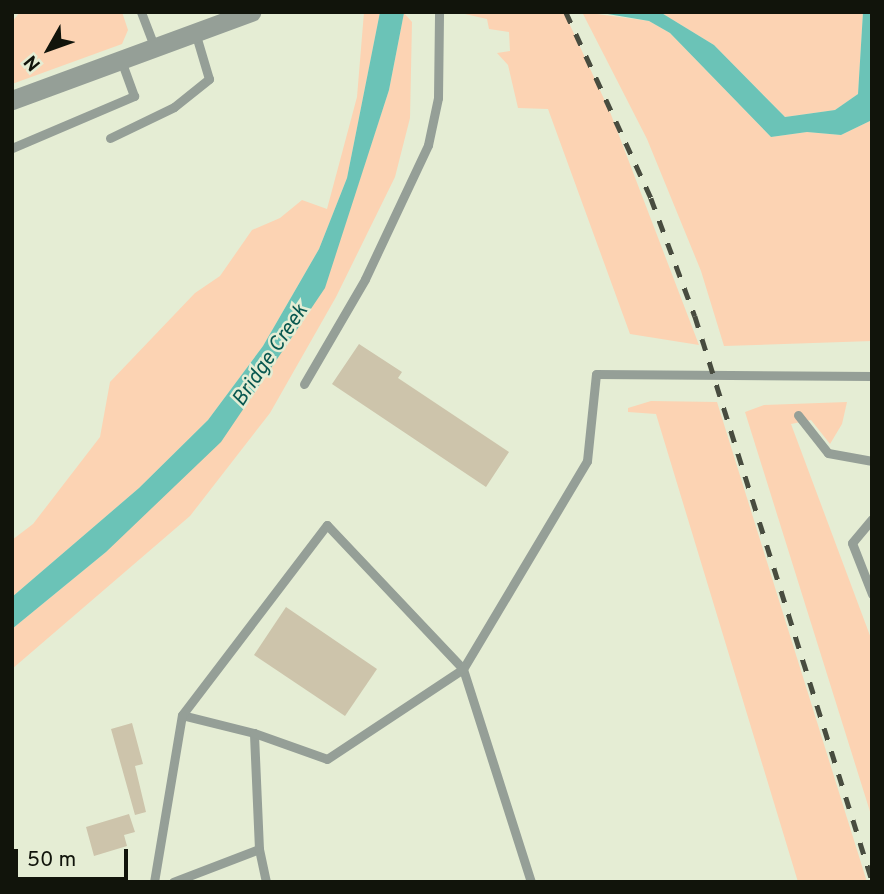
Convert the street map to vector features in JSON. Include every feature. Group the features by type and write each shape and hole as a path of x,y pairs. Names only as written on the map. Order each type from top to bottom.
{"street":[{"path":"12,100 251,12"}],"lane":[{"path":"141,12 154,46"},
{"path":"304,384 365,279 421,164 438,98 439,12"},
{"path":"110,138 174,107 209,79 195,32"},
{"path":"12,148 134,96 121,59"},
{"path":"182,715 254,733 327,759 463,669 587,461 596,374 872,376"},
{"path":"798,415 828,453 872,461"},
{"path":"872,519 852,543 872,594"},
{"path":"154,882 182,715 327,525 463,669 531,882"},
{"path":"254,733 259,849 266,882"},
{"path":"173,882 259,849"}],"shaded area":[{"path":"20,12 122,12 128,30 122,44 12,84 12,22"},
{"path":"364,12 380,12 347,178 319,249 263,346 208,420 139,488 12,597 12,540 33,524 100,437 110,382 195,293 220,276 252,230 280,218 302,200 327,209 357,97"},
{"path":"564,12 610,112 699,345 630,334 548,109 518,108 508,65 497,53 510,51 509,32 489,29 487,19 465,14"},
{"path":"582,12 649,21 670,33 771,137 807,132 841,135 872,120 872,341 724,346 701,271 647,139"},
{"path":"660,12 863,12 858,94 835,110 785,117 714,45"},
{"path":"404,13 412,22 410,118 395,177 336,297 270,413 190,516 12,669 12,629 106,552 324,288 389,90"},
{"path":"651,401 717,402 867,882 798,882 656,414 628,412 628,408"},
{"path":"847,402 842,424 830,444 811,420 791,424 872,641 872,818 745,412 764,405"}],"water":[{"name":"Bridge Creek","path":"380,12 404,13 389,90 325,288 221,442 106,552 12,629 12,597 139,488 208,420 263,346 319,249 347,178"},
{"path":"596,12 660,12 714,45 785,117 835,110 858,94 863,12 872,12 872,120 841,135 807,132 771,137 670,33 649,21"}],"building":[{"path":"359,344 402,372 398,378 509,452 486,487 332,384"},
{"path":"286,607 377,669 345,716 254,655"},
{"path":"132,723 143,764 135,766 146,812 135,815 111,729"},
{"path":"129,814 135,832 124,835 127,846 94,856 86,827"}],"railway":[{"path":"566,12 651,198 695,316 872,880"}]}
